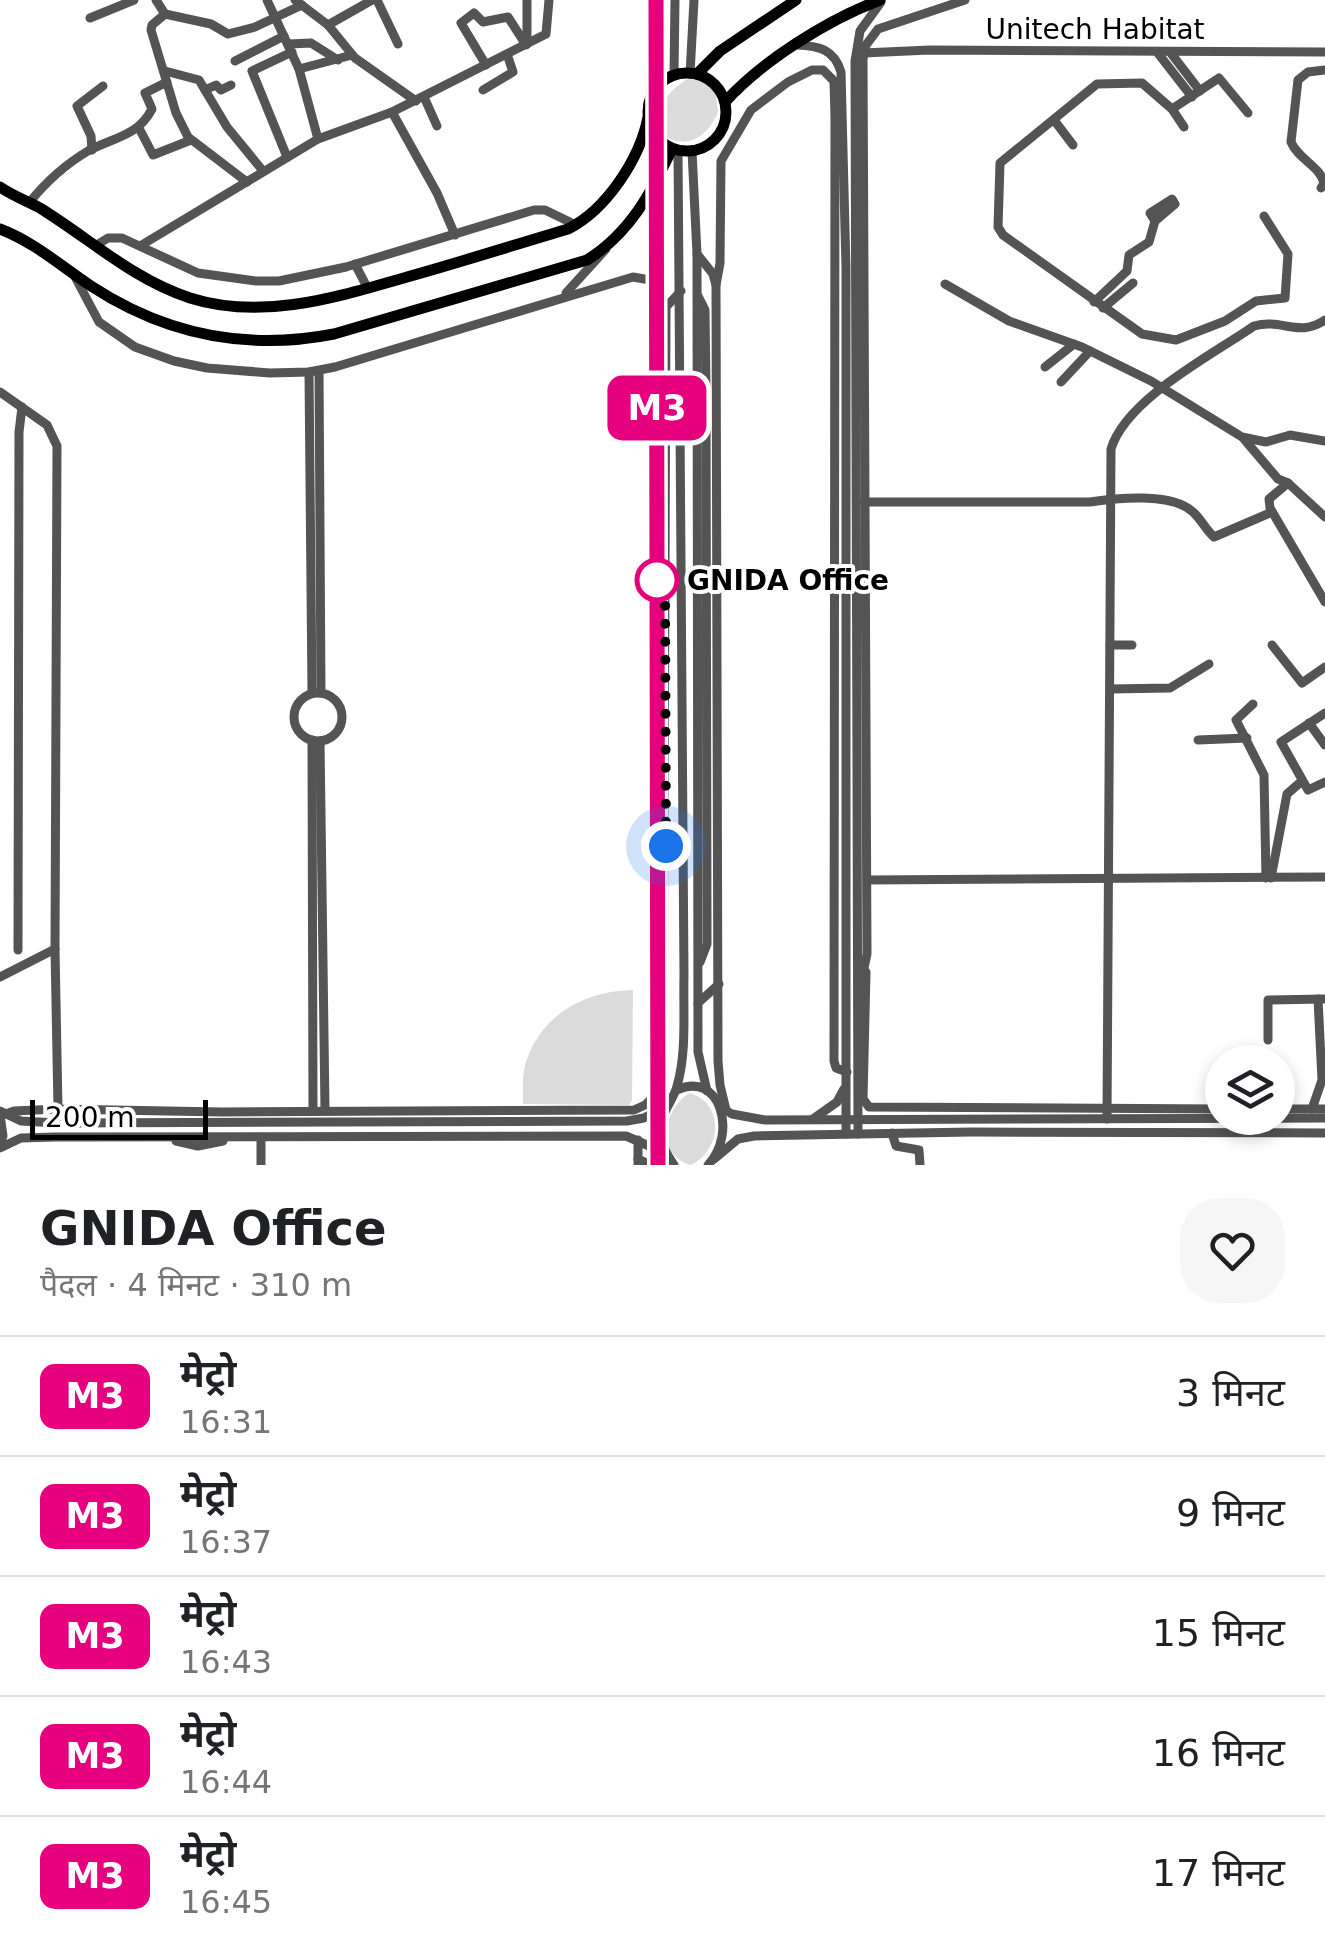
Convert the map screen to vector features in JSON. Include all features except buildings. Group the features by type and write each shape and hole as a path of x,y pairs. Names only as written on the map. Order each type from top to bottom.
{"main road":[{"path":"694,74 720,51 796,0"},
{"path":"725,102 751,77 797,45 881,0"},
{"path":"0,187 175,293 218,304 316,303 576,225 600,206 620,178 637,149 657,87 674,75 694,74 714,84 725,102 723,127 717,138 692,151 675,150 654,134 648,117"},
{"path":"0,229 25,240 138,312 165,324 211,338 268,343 303,340 587,260 627,228 675,150"}],"street":[{"path":"90,18 134,0"},
{"path":"156,0 165,14 212,24 228,34 276,18 298,2 328,25 352,55 420,99 437,126"},
{"path":"267,0 299,69 318,140"},
{"path":"328,25 374,0 398,44"},
{"path":"473,0 483,22 508,17 527,44"},
{"path":"527,0 527,44"},
{"path":"140,246 318,140 420,99 548,32 548,0"},
{"path":"650,101 651,0"},
{"path":"674,75 675,0"},
{"path":"694,0 694,74"},
{"path":"858,1134 856,121 860,53 881,0"},
{"path":"864,35 966,0"},
{"path":"476,13 461,22 486,66"},
{"path":"165,14 151,30 178,118 191,140 247,182"},
{"path":"235,60 288,44 311,43 338,60"},
{"path":"287,157 252,70 288,44"},
{"path":"797,45 826,50 838,62 834,1061 836,1068 846,1074"},
{"path":"1157,52 1196,94"},
{"path":"1170,52 1196,94"},
{"name":"Unitech Habitat","path":"860,53 1325,52"},
{"path":"846,1134 865,93 860,53"},
{"path":"483,90 513,72 507,54"},
{"path":"299,69 352,55"},
{"path":"716,284 720,263 720,165 748,114 788,82 818,68 828,72 834,81 838,114"},
{"path":"1321,188 1322,176 1294,150 1291,142 1298,80 1308,72 1325,70"},
{"path":"29,202 60,172 92,150 139,128 152,109 144,93 166,76 197,79 264,171"},
{"path":"1172,110 1219,78 1248,112"},
{"path":"1184,127 1172,110 1142,83 1102,82 1000,163 999,231 1138,333 1172,340 1225,321 1256,301 1285,298 1288,254 1264,216"},
{"path":"205,90 216,85 221,90 232,86"},
{"path":"92,150 91,136 77,106 103,86"},
{"path":"856,121 865,93"},
{"path":"392,112 437,193 455,235"},
{"path":"1054,120 1073,145"},
{"path":"139,128 153,155 191,140"},
{"path":"672,1161 663,1148 661,1127 666,1106 677,1090 684,976 681,291 675,150"},
{"path":"692,151 696,254 698,1003 699,1060 707,1091"},
{"path":"95,246 114,237 198,273 279,281 355,264 540,209 576,225"},
{"path":"1099,305 1126,271 1129,255 1148,242 1155,221"},
{"path":"840,229 856,502 866,880 866,1105 1325,1118"},
{"path":"560,298 608,247"},
{"path":"696,254 714,274 716,284 719,1076 724,1137 711,1162"},
{"path":"355,264 368,289"},
{"path":"72,272 99,322 136,347 206,368 270,374 314,372 639,276 653,284 666,316"},
{"path":"1099,305 1133,283"},
{"path":"945,284 1009,321 1090,351 1162,388 1242,437 1276,477 1288,482 1325,516"},
{"path":"2,1114 58,1110 634,1110 663,1089 666,316 667,304 681,291"},
{"path":"1107,1114 1110,462 1115,438 1124,424 1162,388 1254,326 1268,322 1310,329 1325,320"},
{"path":"1045,367 1074,344"},
{"path":"1061,382 1090,351"},
{"path":"314,372 317,693"},
{"path":"0,392 47,425 57,446 58,1110"},
{"path":"18,950 22,406"},
{"path":"1242,437 1266,442 1290,435 1325,441"},
{"path":"1288,482 1268,500 1324,597"},
{"path":"856,502 1090,502 1110,497 1176,503 1192,511 1214,537 1272,512"},
{"path":"664,524 682,538"},
{"path":"1110,645 1132,646"},
{"path":"1272,645 1302,683 1323,672"},
{"path":"1110,689 1170,688 1209,664"},
{"path":"317,693 335,700 342,713 334,734 316,741 298,732 294,716 299,702 317,693"},
{"path":"1253,704 1236,720 1264,775 1269,878"},
{"path":"1325,712 1282,742 1310,791 1325,782"},
{"path":"1309,723 1325,745"},
{"path":"1198,740 1247,738"},
{"path":"313,1110 316,741"},
{"path":"316,741 326,1110"},
{"path":"1269,878 1286,794 1302,781"},
{"path":"866,880 1325,878"},
{"path":"0,977 55,949"},
{"path":"858,995 867,954"},
{"path":"664,960 684,976"},
{"path":"698,1003 720,984"},
{"path":"664,996 682,1016"},
{"path":"1268,1040 1268,1000 1321,999 1322,1080 1312,1109"},
{"path":"811,1120 837,1102 846,1074"},
{"path":"677,1090 696,1086 707,1091 723,1108 752,1119 990,1120 1205,1111"},
{"path":"2,1114 22,1121 58,1123 635,1120 666,1106"},
{"path":"878,1108 878,1120"},
{"path":"990,1108 990,1120"},
{"path":"1295,1109 1325,1108"},
{"path":"465,1110 466,1122"},
{"path":"0,1146 2,1114"},
{"path":"711,1162 738,1140 754,1136 1325,1133"},
{"path":"892,1134 896,1146 919,1150 920,1165"},
{"path":"0,1146 21,1138 626,1136 672,1161"},
{"path":"261,1138 261,1165"},
{"path":"638,1140 638,1162 651,1165"}],"shaded area":[{"path":"689,78 700,79 715,91 718,112 702,135 680,141 662,135 659,118 669,95"},
{"path":"633,990 629,1105 523,1104 525,1065 541,1032 581,1001"},
{"path":"689,1093 709,1106 715,1128 708,1150 690,1165 671,1151 666,1131 673,1110"}],"railway":[{"path":"656,0 658,1165"}],"metro line":[{"name":"M3","path":"656,0 658,1165"}],"place":[{"name":"GNIDA Office","path":"657,580"}],"route":[{"path":"657,580 665,578 666,846"}]}
